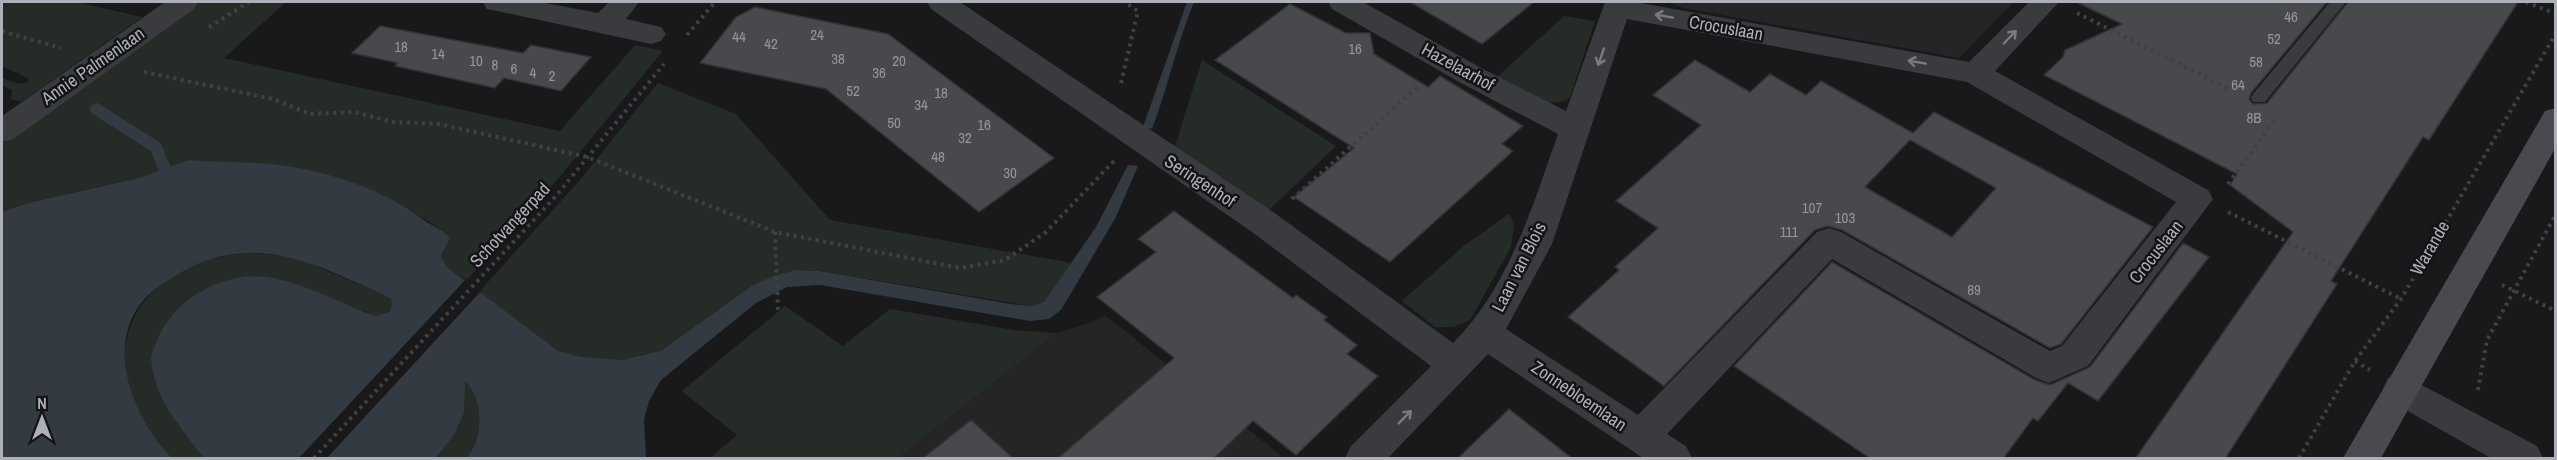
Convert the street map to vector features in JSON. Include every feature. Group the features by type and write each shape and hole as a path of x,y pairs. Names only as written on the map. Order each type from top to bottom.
{"main road":[{"path":"2362,459 2556,119"}],"street":[{"name":"Annie Palmenlaan","path":"2,131 184,2"},
{"path":"496,2 651,34"},
{"path":"604,25 625,2"},
{"name":"Seringenhof","path":"941,2 1264,223 1456,365"},
{"name":"Hazelaarhof","path":"1342,2 1576,130"},
{"path":"1975,73 2045,2"},
{"name":"Crocuslaan","path":"1619,5 1975,73 2205,201 2075,356 2049,368 1829,241 1640,437"},
{"name":"Laan van Blois","path":"1364,459 1485,334 1535,244 1619,5"},
{"name":"Zonnebloemlaan","path":"1485,334 1673,459"},
{"path":"2401,389 2524,459"}],"lane":[{"path":"2259,98 2338,2"}],"path":[{"path":"682,41 716,2"},
{"path":"1112,118 1138,11 1124,2"},
{"path":"2526,2 2556,14"},
{"path":"2075,12 2197,75 2245,96 2259,98 2279,115 2205,201 2401,299"},
{"path":"2,31 102,59"},
{"name":"Warande","path":"2299,459 2355,361 2401,299 2556,33"},
{"name":"Schotvangerpad","path":"314,459 493,264 587,157 668,59"},
{"path":"1264,223 1414,90 1443,59"},
{"path":"138,70 273,99 310,114 352,112 393,122 439,124 587,157 775,232 960,268 1005,260 1046,232 1119,155 1140,140"},
{"path":"2470,429 2487,340 2556,214"},
{"path":"775,232 778,312"}],"shaded area":[{"path":"2,2 76,2 142,17 21,102 11,99 12,90 2,85 2,78 19,84 29,82 28,78 2,66"},
{"path":"199,2 286,2 224,58 560,131 635,45 663,51 557,180 466,281 447,267 441,256 450,239 447,235 409,209 215,163 188,160 139,178 28,203 2,212 2,143"},
{"path":"1187,2 1194,2 1158,113 1152,129 1143,127"},
{"path":"1667,2 2014,2 1959,58 1684,8"},
{"path":"1564,16 1595,21 1570,97 1562,101 1544,101 1497,77"},
{"path":"1202,60 1336,146 1267,212 1174,149"},
{"path":"658,83 736,114 830,220 1072,263 1044,302 1032,306 819,271 795,270 773,276 661,351 637,358 609,361 581,358 557,350 479,292 579,181"},
{"path":"188,160 268,164 298,168 336,177 374,191 408,209 445,233 450,239 441,256 447,267 558,351 581,357 623,360 661,351 752,286 773,276 795,270 819,271 1011,304 1032,306 1044,302 1096,227 1128,165 1138,166 1116,217 1061,310 1049,319 1030,321 820,285 787,287 756,303 661,380 649,401 644,420 646,458 466,458 476,440 479,419 476,398 465,381 464,413 453,436 436,458 204,458 178,424 163,399 157,386 151,358 165,326 187,301 217,284 251,276 268,277 296,284 376,316 389,312 392,306 391,299 335,273 303,261 252,253 232,254 212,259 184,271 149,294 131,321 125,341 125,362 129,384 146,425 172,458 2,458 2,212 28,203 139,178"},
{"path":"1509,214 1514,224 1511,247 1470,320 1454,327 1435,327 1402,301 1464,246"},
{"path":"251,253 294,257 382,294 391,299 393,306 389,312 376,316 285,281 266,277 176,422 204,458 172,458 145,424 130,389 125,356 131,325 147,297 173,275 208,260"},
{"path":"785,306 843,346 890,309 1014,330 1057,333 898,458 710,458 737,435 682,391"},
{"path":"1105,315 1284,458 898,458 1057,333 1095,321"},
{"path":"465,380 476,397 479,430 476,440 466,458 436,458 440,454"}],"pier":[{"path":"467,278 482,290 327,458 299,458"}],"building":[{"path":"1410,2 1534,2 1482,44"},
{"path":"2076,2 2327,2 2251,93 2249,99 2253,104 2267,103 2348,2 2518,2 2429,140 2423,137 2331,281 2337,284 2225,459 2135,459 2293,232 2230,185 2237,174 2044,75 2063,57 2065,50 2122,24"},
{"path":"1290,4 1346,33 1370,33 1374,54 1428,87 1440,76 1523,126 1502,144 1513,151 1390,262 1294,197 1354,148 1215,60"},
{"path":"755,7 888,34 1054,158 979,212 826,89 700,63 736,17"},
{"path":"380,26 523,53 531,45 591,57 561,91 504,78 495,88 395,66 398,63 352,53"},
{"path":"1695,60 1750,92 1770,74 1806,95 1821,81 1913,133 1934,112 2153,227 2061,344 2050,348 1842,230 1828,226 1815,230 1664,386 1568,317 1619,270 1615,267 1658,228 1616,201 1701,125 1653,95","holes":["1910,140 1996,188 1952,237 1865,187"]},
{"path":"1174,211 1293,298 1296,295 1327,317 1324,320 1357,345 1347,354 1378,376 1296,455 1253,421 1213,459 1057,459 1174,358 1097,297 1156,252 1138,239"},
{"path":"2183,243 2209,257 2098,401 2068,383 2038,421 2033,418 2003,459 1871,459 1734,366 1832,262 2035,380 2050,385 2090,367"},
{"path":"1509,409 1573,459 1457,459"},
{"path":"971,420 1014,459 922,459"}],"waterway":[{"path":"96,109 156,147 169,180"}]}
